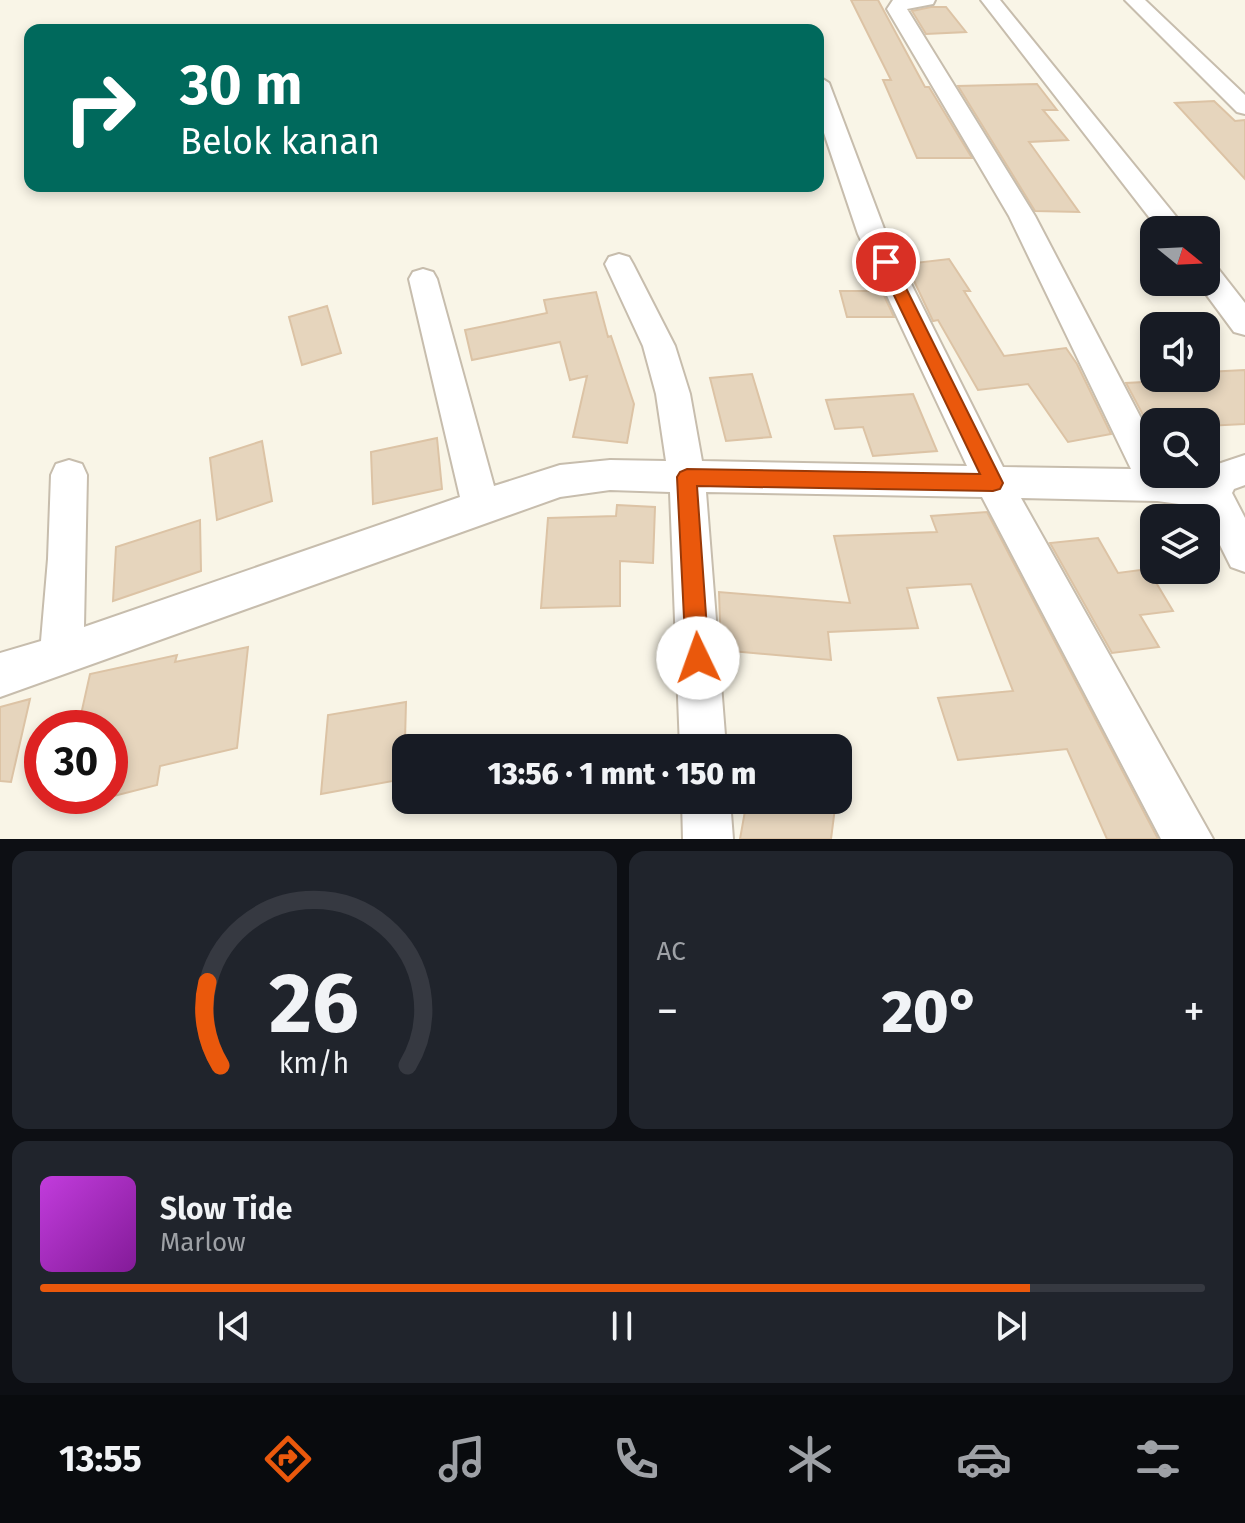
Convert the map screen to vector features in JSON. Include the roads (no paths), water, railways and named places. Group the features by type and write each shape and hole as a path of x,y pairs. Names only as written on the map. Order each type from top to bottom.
{"street":[{"path":"926,0 900,3 897,9 1022,216 1140,451"},
{"path":"990,0 1162,216"},
{"path":"1134,0 1245,107"},
{"path":"824,100 872,234 993,483 1188,839"},
{"path":"619,264 659,346 673,394 687,477 702,734"},
{"path":"423,279 481,506"},
{"path":"1220,291 1245,324"},
{"path":"1245,470 1219,479 1214,493 1245,554"},
{"path":"61,656 68,559 69,475"},
{"path":"0,675 560,481 610,475 1140,485"},
{"path":"1178,488 1214,493"},
{"path":"707,814 708,839"}]}
